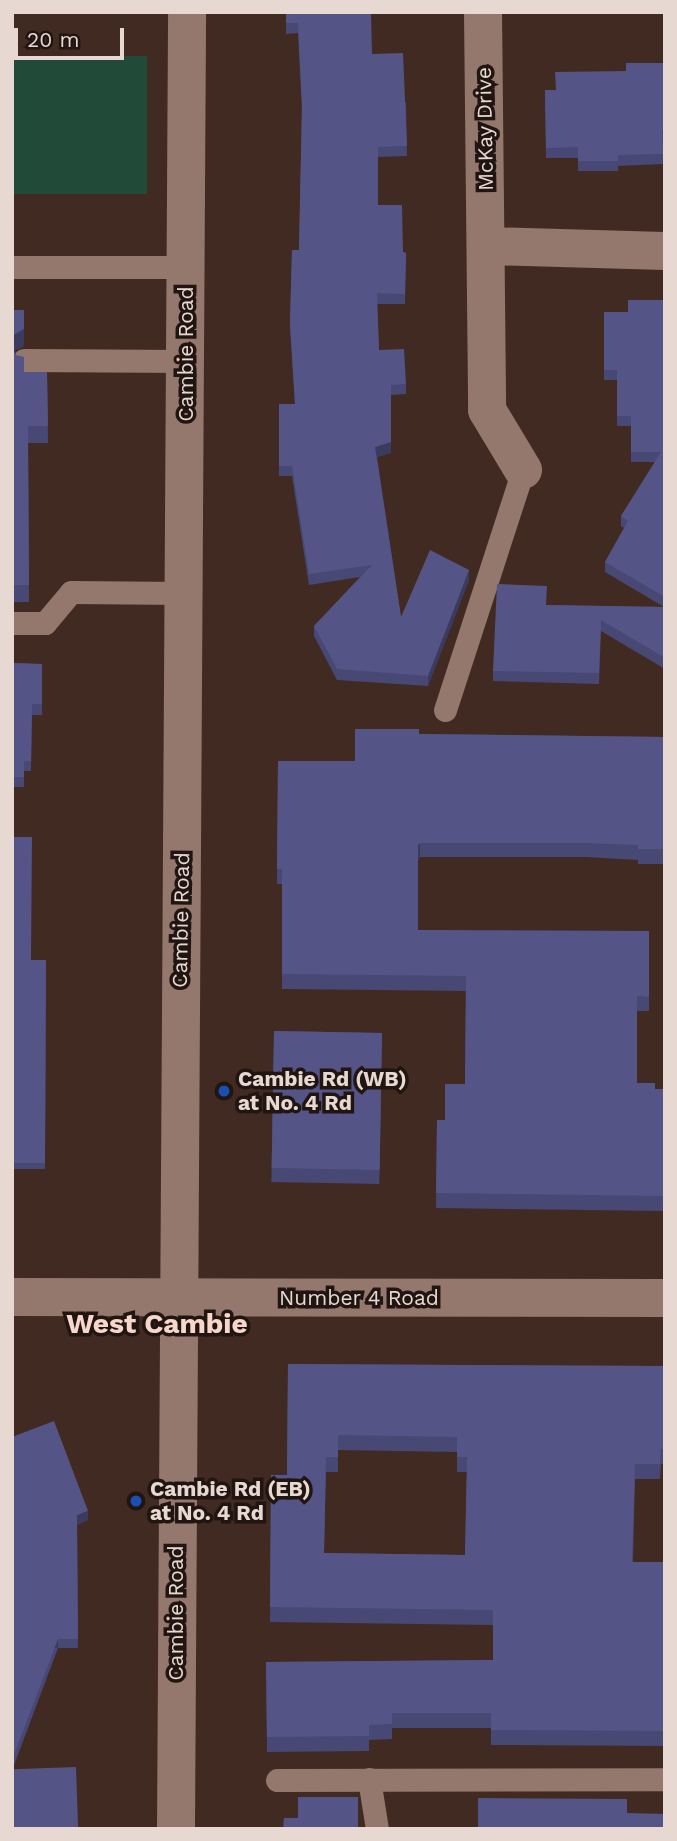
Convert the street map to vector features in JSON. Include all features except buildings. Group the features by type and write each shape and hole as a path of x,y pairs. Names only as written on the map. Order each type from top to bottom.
{"main road":[{"name":"Cambie Road","path":"176,1829 177,1298 187,12"},
{"name":"McKay Drive","path":"483,12 487,410 523,470"},
{"path":"487,246 665,251"},
{"name":"Number 4 Road","path":"12,1297 665,1298"}],"lane":[{"path":"12,267 186,267"},
{"path":"24,360 186,361"},
{"path":"445,710 523,470"},
{"path":"12,622 44,622 71,592 184,593"},
{"path":"369,1779 377,1829"},
{"path":"277,1780 665,1779"}],"green space":[{"path":"12,56 147,56 147,194 12,194"}],"place":[{"name":"Cambie Rd (WB) at No. 4 Rd","path":"224,1091"},
{"name":"Cambie Rd (EB) at No. 4 Rd","path":"136,1501"}],"district":[{"name":"West Cambie","path":"157,1324"}]}
